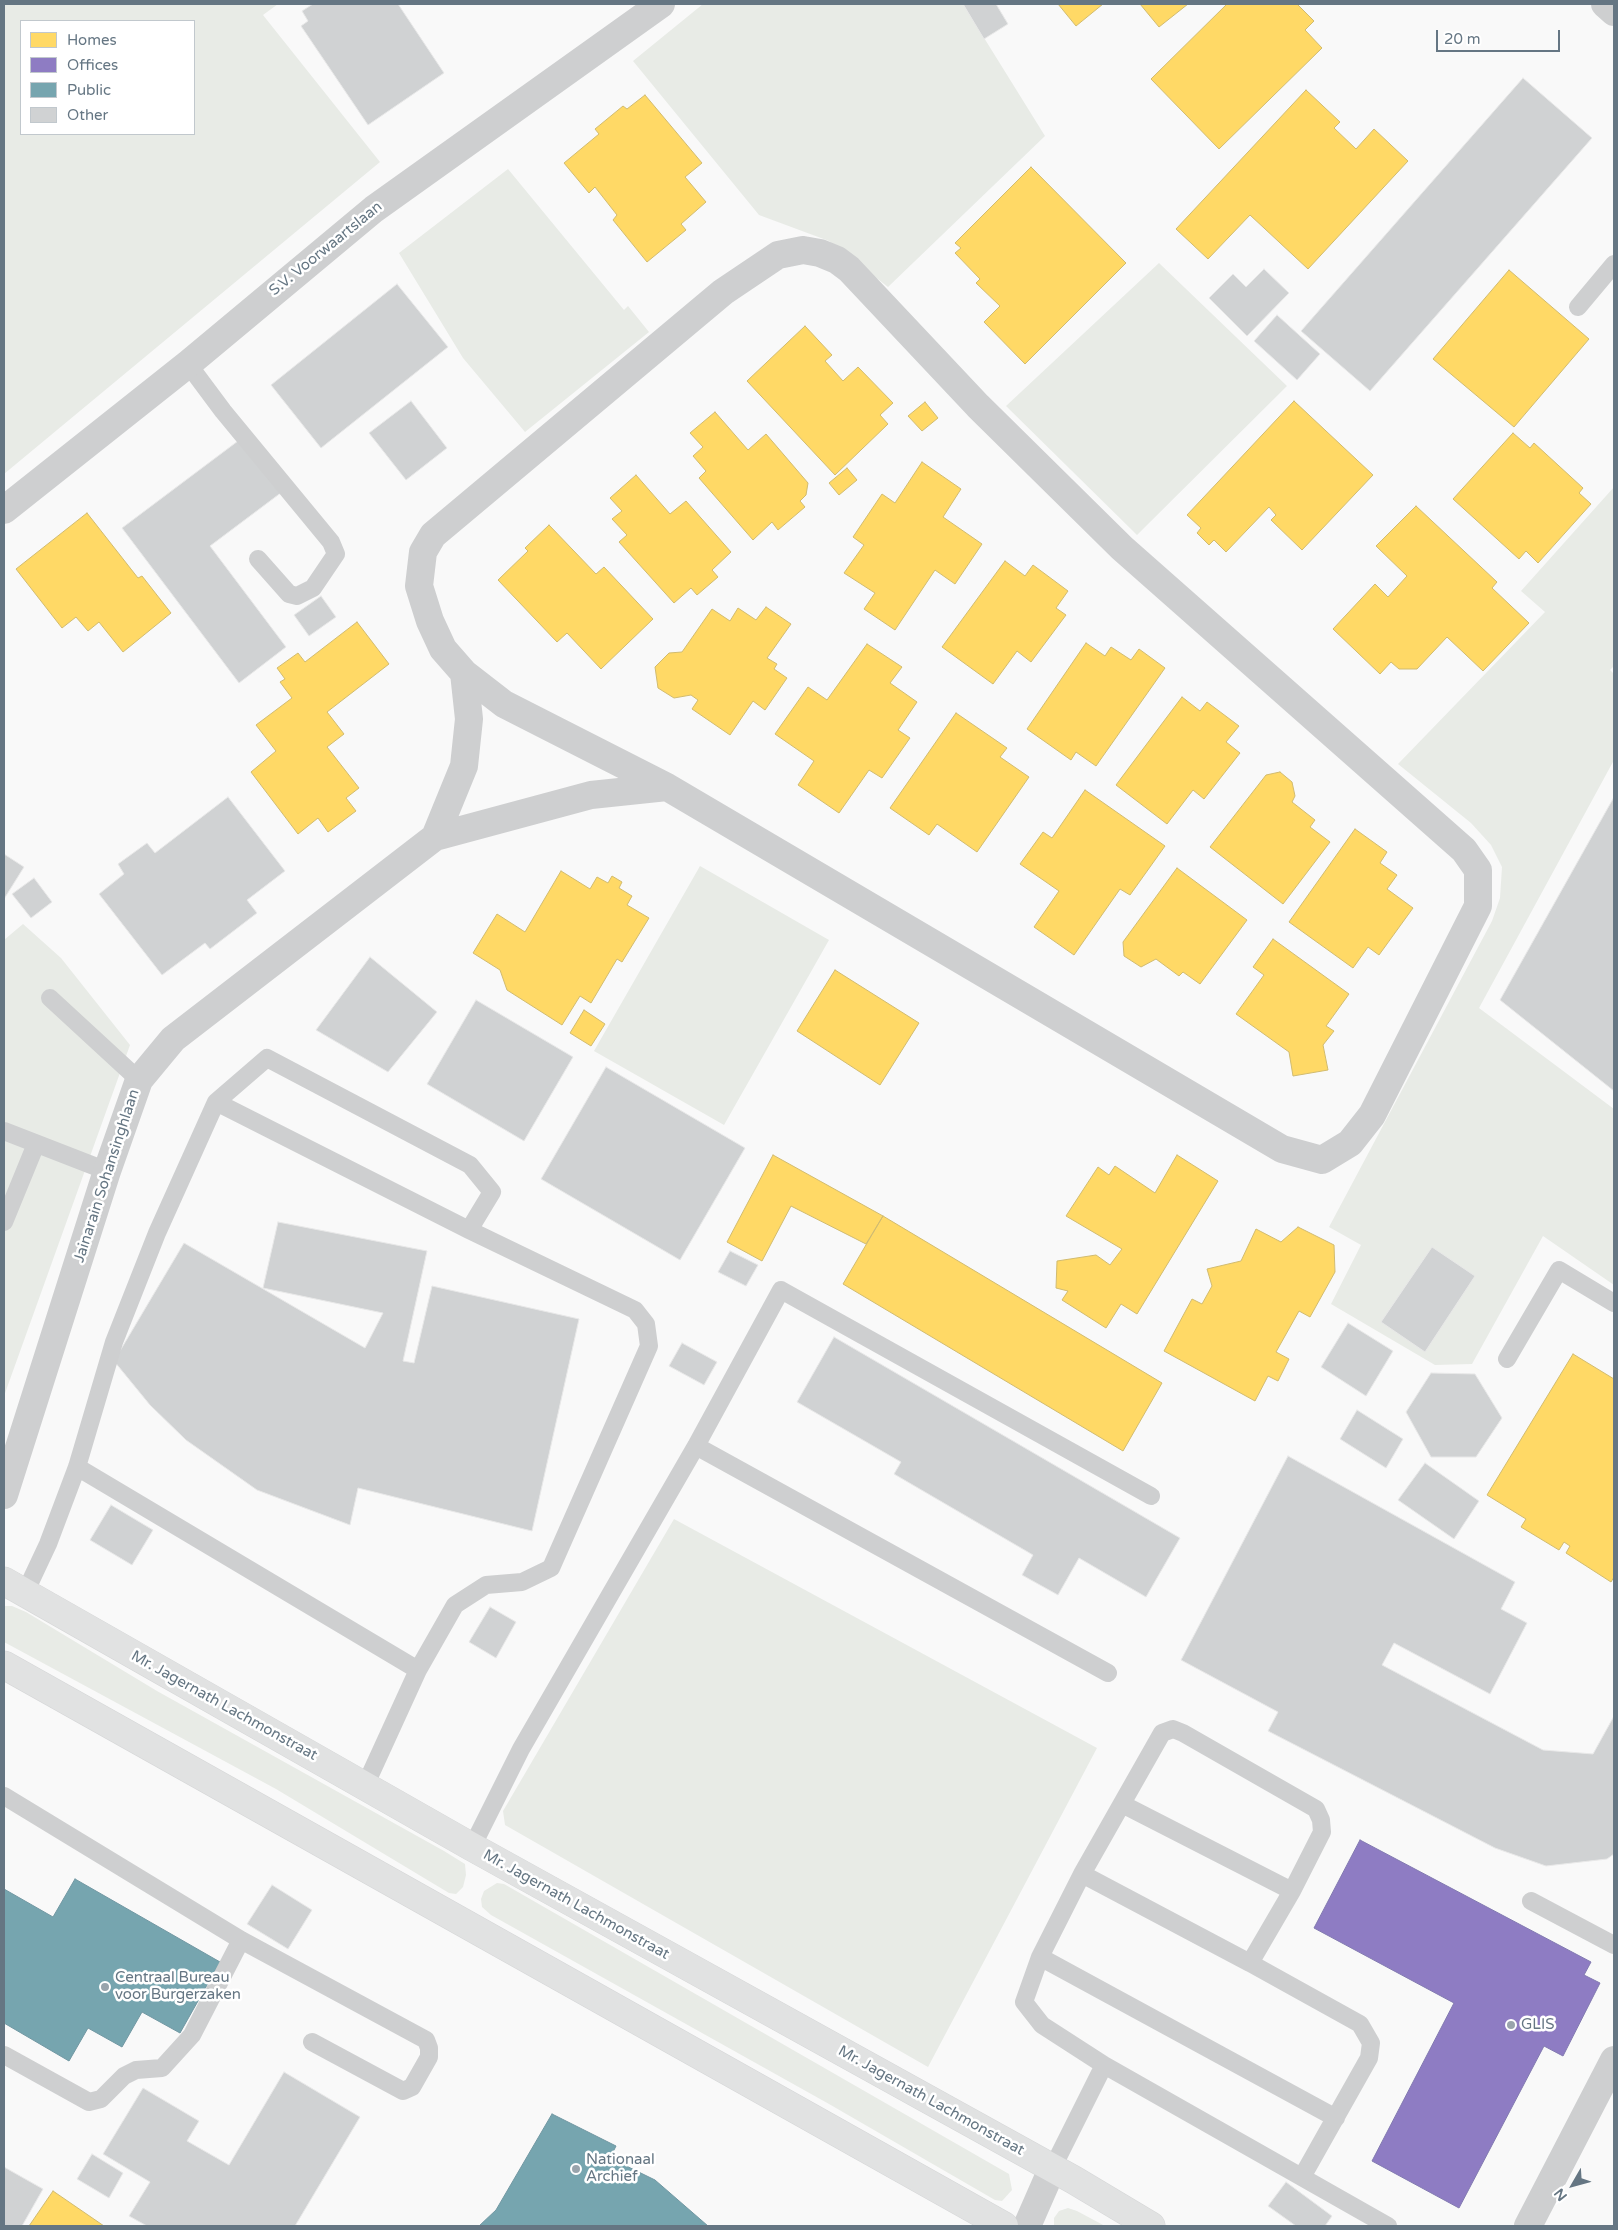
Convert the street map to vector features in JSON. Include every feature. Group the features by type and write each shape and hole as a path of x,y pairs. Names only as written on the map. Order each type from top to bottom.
{"main road":[{"name":"Mr. Jagernath Lachmonstraat","path":"14,1587 472,1847 1052,2169 1150,2226"},
{"path":"4,1665 1004,2226"}],"street":[{"name":"S.V. Voorwaartslaan","path":"4,510 188,364 374,209 661,4"},
{"path":"1605,4 1614,12"},
{"path":"803,250 820,253 837,260 850,269 978,406 1122,548 1464,850 1478,870 1478,906 1372,1115 1350,1143 1322,1160 1282,1149 667,787 504,704 464,673 443,649 430,621 419,586 423,552 433,535 724,292 778,255 803,250"},
{"path":"435,837 464,766 469,719 464,673"},
{"path":"435,837 590,795 667,787"},
{"name":"Jainarain Sohansinghlaan","path":"4,1495 107,1171 139,1080 173,1039 435,837"},
{"path":"1528,2226 1614,2060"},
{"path":"1027,2226 1052,2169"}],"lane":[{"path":"1578,307 1614,264"},
{"path":"188,364 223,411 331,542 336,554 313,588 297,596 289,594 258,559"},
{"path":"50,998 139,1080"},
{"path":"14,1587 48,1544 77,1467 114,1342 157,1233 216,1102 267,1058 470,1165 492,1192 469,1230"},
{"path":"216,1102 469,1230 635,1310 646,1324 649,1346 551,1568 522,1582 486,1585 455,1605 418,1670 365,1786"},
{"path":"4,1131 107,1171"},
{"path":"4,1222 36,1144"},
{"path":"1507,1359 1559,1270 1614,1303"},
{"path":"472,1847 521,1749 696,1446 781,1290 1152,1496"},
{"path":"696,1446 1108,1673"},
{"path":"77,1467 418,1670"},
{"path":"1250,1963 1292,1891 1322,1832 1321,1820 1316,1809 1184,1733 1173,1729 1162,1734 1082,1874 1040,1957 1024,2002 1042,2025 1104,2065 1388,2226"},
{"path":"4,1796 241,1940 426,2040 429,2048 429,2057 412,2087 403,2091 312,2042"},
{"path":"1122,1804 1292,1891"},
{"path":"1082,1874 1360,2024 1370,2043 1369,2058 1302,2177"},
{"path":"1531,1901 1614,1946"},
{"path":"4,2055 89,2102 101,2100 124,2076 136,2070 162,2068 192,2035 241,1940"},
{"path":"1040,1957 1336,2118"},
{"path":"1052,2169 1104,2065"}],"shaded area":[{"path":"4,4 278,4 263,15 380,162 4,474"},
{"path":"703,4 963,4 1045,136 888,287 829,241 759,215 633,61"},
{"path":"508,169 624,310 628,306 649,332 525,432 463,358 399,253"},
{"path":"1159,263 1287,386 1137,535 1006,406"},
{"path":"1614,487 1614,666 1610,670 1614,674 1614,760 1479,1008 1614,1109 1614,1285 1543,1236 1472,1364 1435,1365 1331,1304 1361,1245 1329,1227 1492,921 1500,898 1502,867 1491,845 1471,823 1398,764 1545,612 1521,591"},
{"path":"700,866 829,940 724,1125 594,1051"},
{"path":"23,924 61,958 130,1045 4,1396 4,940"},
{"path":"674,1519 1097,1748 928,2067 505,1825 503,1811"},
{"path":"4,1606 12,1606 26,1612 157,1691 444,1851 465,1864 466,1875 463,1887 456,1894 449,1893 276,1789 4,1642"},
{"path":"497,1883 504,1884 1009,2174 1012,2190 1002,2201 995,2200 829,2104 491,1915 482,1907 481,1899 484,1891"},
{"path":"1068,2208 1105,2226 1054,2226 1054,2218 1059,2211"}],"building: Homes":[{"path":"1058,4 1103,4 1076,26"},
{"path":"1140,4 1188,4 1159,27"},
{"path":"1227,4 1297,4 1314,21 1305,30 1322,48 1219,149 1151,79"},
{"path":"1306,90 1340,122 1334,128 1356,149 1374,129 1408,161 1308,269 1250,215 1208,259 1176,229"},
{"path":"645,95 702,163 685,177 706,202 681,224 686,230 647,262 613,220 617,215 595,187 589,193 564,163 599,134 595,129 623,106 627,109"},
{"path":"1031,167 1126,263 1025,364 984,322 1000,306 976,283 980,279 955,253 961,248 955,243"},
{"path":"1509,270 1589,339 1514,427 1433,359"},
{"path":"805,326 832,355 825,361 843,381 858,367 893,403 880,415 888,424 835,475 747,381"},
{"path":"1294,401 1373,475 1302,550 1271,520 1276,515 1269,507 1226,552 1214,540 1209,545 1197,533 1201,528 1187,515"},
{"path":"925,402 938,418 922,431 908,416"},
{"path":"715,412 748,450 766,434 808,483 806,495 800,501 805,507 778,530 772,522 753,540 699,478 706,471 693,456 703,447 690,433"},
{"path":"1513,433 1530,448 1534,443 1583,488 1579,493 1591,504 1538,563 1526,551 1519,559 1453,499"},
{"path":"922,462 961,489 943,517 982,544 955,584 935,570 895,630 864,609 875,593 844,573 864,545 853,537 882,494 895,503"},
{"path":"847,468 857,480 839,495 829,483"},
{"path":"636,475 670,514 686,501 731,552 712,570 718,577 697,595 691,588 674,603 619,542 627,535 612,519 622,511 610,498"},
{"path":"1416,506 1497,582 1492,588 1529,623 1483,671 1447,637 1417,669 1399,669 1391,662 1380,674 1333,629 1375,584 1388,597 1407,576 1376,546"},
{"path":"87,513 138,578 142,576 171,613 123,652 99,622 88,631 76,617 62,628 16,569"},
{"path":"549,525 596,574 604,567 653,619 601,669 567,633 557,642 498,580 528,551 525,548"},
{"path":"1005,561 1025,576 1033,565 1068,591 1056,608 1066,615 1031,662 1017,651 993,684 942,647"},
{"path":"766,607 791,624 767,658 777,664 774,669 787,678 765,710 753,701 730,735 692,709 698,700 691,695 674,698 658,688 655,667 669,653 682,652 712,609 730,621 738,608 756,620"},
{"path":"357,622 389,664 327,712 344,734 327,747 359,788 346,798 356,811 328,832 318,818 298,834 251,772 276,751 256,725 292,698 280,682 285,679 277,668 298,653 305,662"},
{"path":"1086,643 1105,656 1111,647 1131,660 1139,649 1165,668 1096,766 1076,752 1071,760 1027,729"},
{"path":"867,644 902,667 890,683 917,702 898,730 910,738 882,778 869,770 839,813 798,785 814,761 775,734 808,687 827,700"},
{"path":"1182,697 1200,711 1207,702 1239,726 1226,742 1240,753 1204,799 1193,790 1167,824 1116,785"},
{"path":"956,713 1007,748 1000,757 1029,777 977,852 937,824 929,835 890,808"},
{"path":"1280,772 1292,782 1295,796 1292,802 1315,820 1310,827 1330,842 1283,904 1210,847 1266,775"},
{"path":"1085,790 1165,846 1130,895 1120,889 1074,955 1034,927 1059,891 1020,864 1043,832 1052,838"},
{"path":"1355,829 1387,852 1380,863 1397,875 1387,889 1413,908 1379,955 1368,947 1353,968 1289,922"},
{"path":"1177,868 1247,920 1200,984 1183,972 1179,976 1156,959 1141,967 1124,956 1123,942"},
{"path":"561,871 590,889 597,877 608,883 612,876 622,882 619,888 632,896 627,905 649,918 622,962 617,959 591,1003 580,996 562,1025 507,990 500,970 473,953 497,914 525,932"},
{"path":"1273,939 1349,994 1326,1026 1334,1031 1323,1045 1328,1070 1293,1076 1289,1052 1236,1014 1264,975 1253,967"},
{"path":"835,970 919,1023 880,1085 797,1031"},
{"path":"584,1010 605,1024 591,1046 570,1033"},
{"path":"773,1155 883,1216 866,1244 791,1206 762,1261 727,1242"},
{"path":"1177,1155 1218,1181 1137,1314 1121,1304 1106,1328 1062,1300 1068,1291 1056,1288 1057,1261 1096,1255 1110,1265 1122,1249 1066,1216 1098,1167 1109,1175 1115,1166 1155,1193"},
{"path":"883,1216 1162,1383 1123,1451 843,1284"},
{"path":"1298,1227 1334,1245 1335,1272 1310,1317 1299,1311 1276,1352 1289,1359 1278,1381 1268,1376 1255,1401 1164,1351 1192,1299 1202,1304 1212,1286 1207,1269 1241,1261 1256,1229 1281,1242"},
{"path":"1573,1354 1614,1379 1614,1577 1611,1582 1566,1553 1570,1546 1564,1542 1559,1550 1521,1527 1526,1519 1487,1495"},
{"path":"53,2191 104,2226 29,2226"}],"building: Offices":[{"name":"GLIS","path":"1360,1840 1591,1962 1584,1975 1600,1983 1563,2056 1544,2046 1459,2208 1372,2161 1454,2003 1314,1928"}],"building: Public":[{"name":"Centraal Bureau voor Burgerzaken","path":"75,1879 220,1962 180,2033 142,2012 122,2047 88,2028 69,2061 4,2023 4,1889 53,1917"},
{"name":"Nationaal Archief","path":"552,2114 616,2146 610,2158 655,2180 708,2226 479,2226 496,2210"}],"building: Other":[{"path":"313,4 398,4 444,73 368,125 301,26 308,21 302,11"},
{"path":"963,4 996,4 1008,24 984,39"},
{"path":"1523,78 1592,138 1370,391 1301,331"},
{"path":"1264,269 1289,293 1247,336 1209,298 1233,274 1246,287"},
{"path":"397,284 448,347 321,448 271,385"},
{"path":"1277,315 1320,354 1297,380 1254,341"},
{"path":"411,401 447,448 406,480 369,433"},
{"path":"242,438 282,492 210,546 286,647 239,683 122,528"},
{"path":"321,596 336,617 309,636 294,615"},
{"path":"228,797 285,871 247,900 257,913 210,949 205,943 162,975 99,894 124,874 118,864 147,843 155,853"},
{"path":"1614,797 1614,1091 1500,1000"},
{"path":"4,854 24,867 4,899"},
{"path":"34,878 52,902 31,918 12,894"},
{"path":"370,957 437,1012 388,1072 316,1030"},
{"path":"476,1000 573,1057 524,1141 427,1084"},
{"path":"606,1067 745,1148 680,1260 541,1179"},
{"path":"278,1222 427,1251 403,1361 414,1363 432,1286 579,1319 532,1531 358,1488 350,1525 257,1490 186,1440 150,1405 114,1361 184,1243 365,1348 383,1313 263,1288"},
{"path":"1432,1247 1475,1276 1425,1352 1381,1322"},
{"path":"730,1251 758,1265 746,1286 718,1272"},
{"path":"1348,1323 1393,1351 1366,1396 1321,1367"},
{"path":"834,1337 1180,1538 1146,1597 1079,1558 1058,1595 1022,1575 1033,1555 894,1474 901,1462 797,1402"},
{"path":"682,1343 717,1362 704,1385 669,1366"},
{"path":"1431,1373 1475,1374 1502,1418 1476,1457 1431,1457 1406,1412"},
{"path":"1357,1410 1403,1439 1386,1468 1340,1439"},
{"path":"1288,1456 1515,1582 1501,1609 1527,1623 1490,1694 1394,1643 1382,1665 1543,1750 1593,1754 1614,1716 1614,1854 1607,1859 1546,1866 1495,1848 1268,1731 1278,1712 1181,1660"},
{"path":"1425,1463 1479,1501 1454,1539 1398,1500"},
{"path":"111,1505 153,1530 132,1565 90,1540"},
{"path":"490,1607 516,1622 496,1658 469,1642"},
{"path":"272,1885 312,1910 288,1949 247,1924"},
{"path":"284,2072 360,2117 295,2226 147,2226 129,2216 150,2182 103,2154 143,2088 199,2121 187,2141 229,2165"},
{"path":"92,2154 123,2173 109,2198 77,2179"},
{"path":"4,2167 43,2189 22,2226 4,2226"},
{"path":"1286,2182 1332,2216 1325,2226 1296,2226 1268,2206"}],"place":[{"name":"Centraal Bureau voor Burgerzaken","path":"105,1987"},
{"name":"GLIS","path":"1511,2025"},
{"name":"Nationaal Archief","path":"576,2169"}]}
